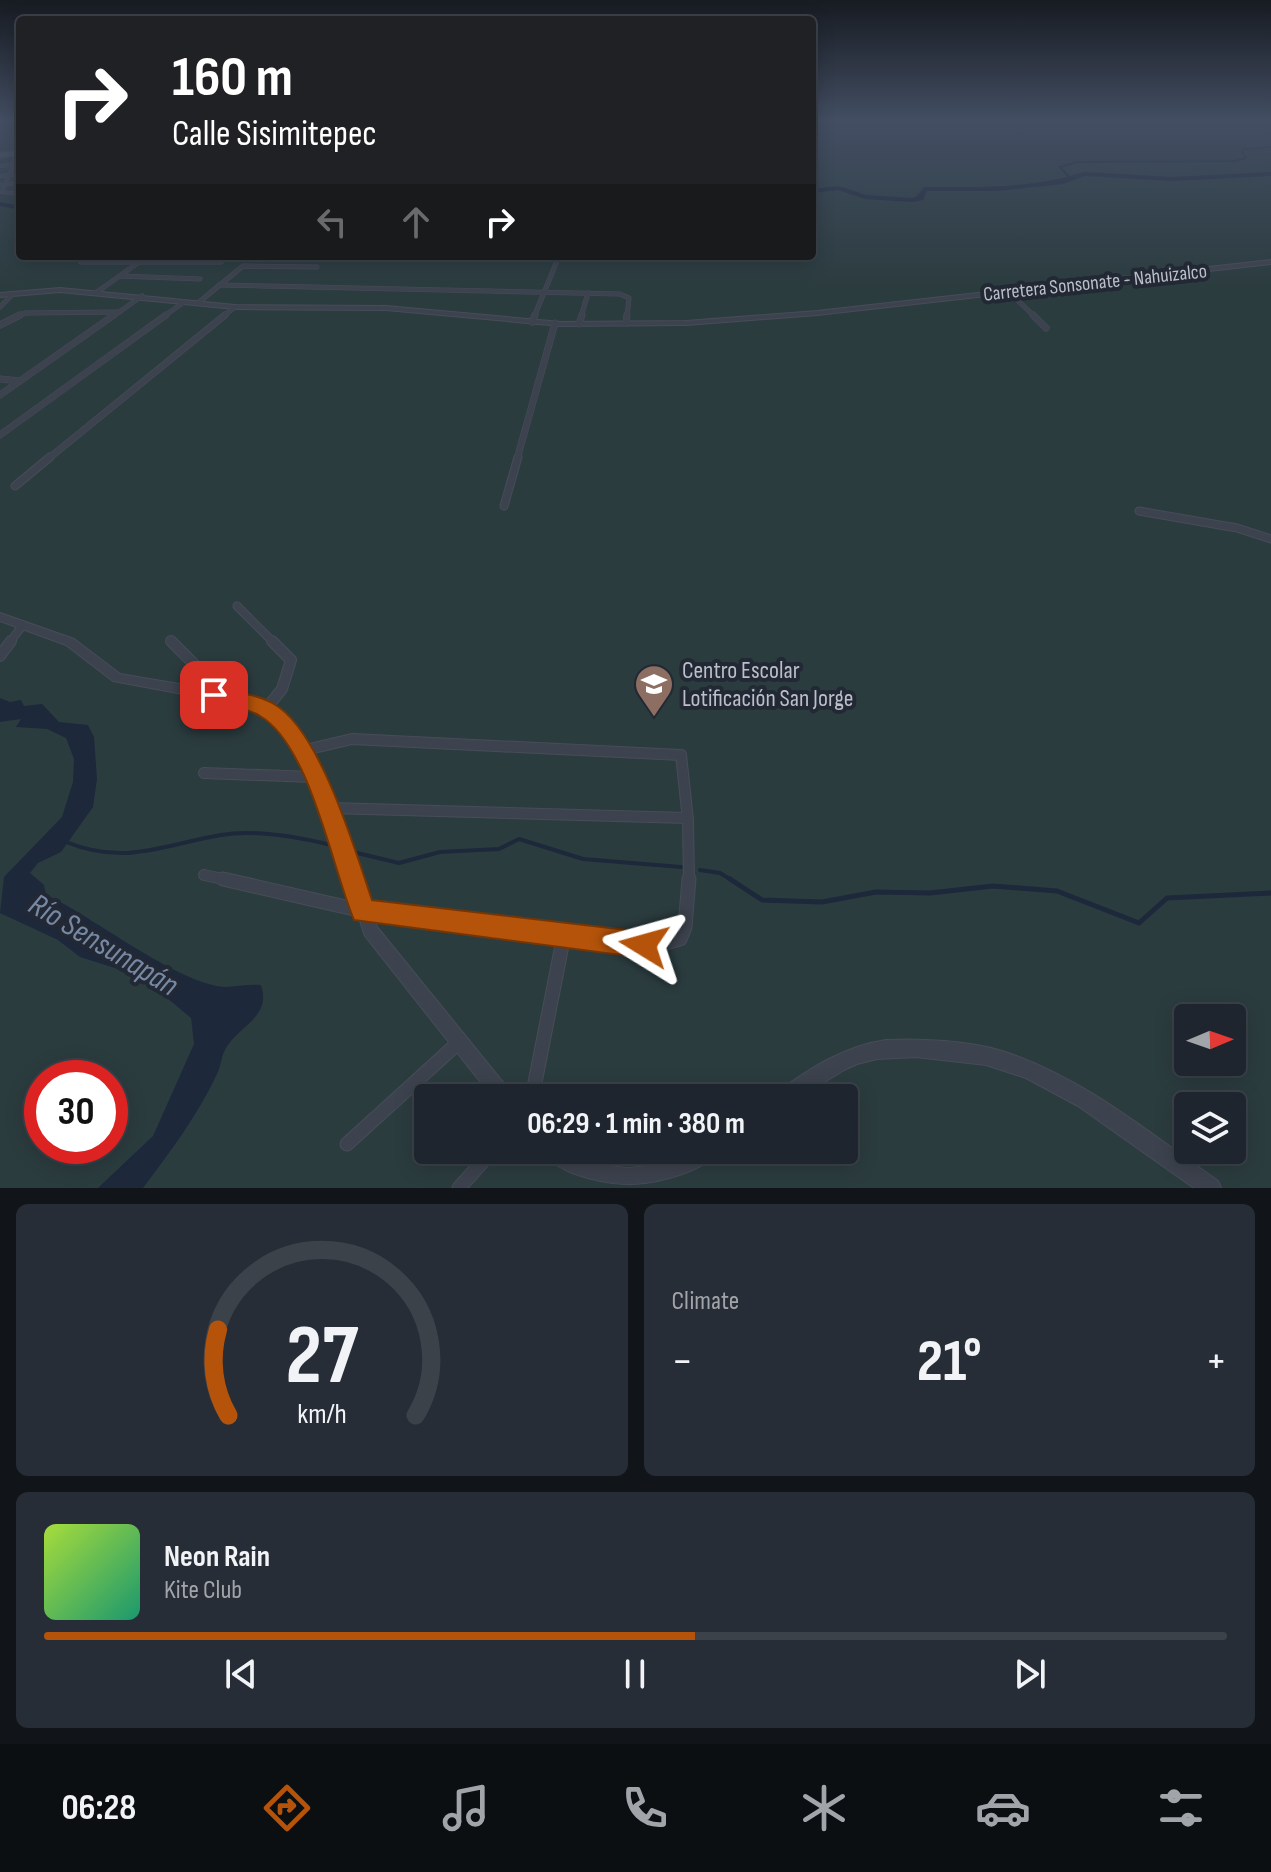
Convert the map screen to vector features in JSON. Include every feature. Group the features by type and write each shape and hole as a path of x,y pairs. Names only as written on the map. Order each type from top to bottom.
{"street":[{"path":"2,185 3,193 16,194"},
{"path":"97,292 142,260"},
{"path":"532,322 557,260"},
{"path":"81,262 221,262"},
{"name":"Carretera Sonsonate - Nahuizalco","path":"0,295 51,290 235,307 386,308 579,324 686,323 786,316 1271,262"},
{"path":"198,303 243,266 317,267"},
{"path":"120,276 200,279"},
{"path":"219,285 627,295 626,323"},
{"path":"1009,292 1046,328"},
{"path":"579,324 588,293"},
{"path":"1,306 13,294"},
{"path":"0,395 142,296"},
{"path":"0,435 180,301"},
{"path":"15,486 235,307"},
{"path":"0,325 25,313 120,312"},
{"path":"504,506 555,323"},
{"path":"0,379 21,381"},
{"path":"1139,511 1237,528 1271,539"},
{"path":"237,606 291,660 282,689 266,709"},
{"path":"0,617 80,648 107,673 117,678 214,695 266,709 289,729 329,808 363,911 383,949 493,1084"},
{"path":"0,656 23,625"},
{"path":"171,641 213,683 214,695"},
{"path":"204,875 363,911 644,945 665,946 680,939 689,912 687,818 681,755 669,752 352,739 301,751"},
{"path":"204,773 312,777"},
{"path":"329,808 687,818"},
{"path":"536,1084 564,935"},
{"path":"347,1144 458,1043"},
{"path":"803,1084 822,1071 856,1056 885,1049 965,1052 1002,1060 1039,1075 1080,1099 1211,1188"},
{"path":"459,1188 480,1164"},
{"path":"569,1164 602,1182 627,1185 654,1181 687,1164"}],"shaded area":[{"path":"0,176 16,176 16,260 816,260 816,176 1271,176 1271,1188 0,1188"}],"water":[{"name":"Río Sensunapán","path":"0,698 10,702 21,700 24,706 42,704 59,722 88,725 94,737 97,779 93,807 61,852 38,863 30,873 44,885 46,895 183,974 225,987 261,985 262,1006 258,1013 225,1050 217,1074 201,1104 143,1188 98,1188 123,1164 128,1164 128,1160 153,1136 194,1044 191,1018 155,988 115,968 80,957 58,940 0,913 4,877 62,817 73,782 74,759 66,738 47,729 16,727 21,719 0,722"}],"waterway":[{"path":"816,191 839,188 865,197 912,200 920,198 924,189 997,189 1063,182 1078,176"},
{"path":"1127,176 1172,179 1223,176"},
{"path":"0,204 16,207"},
{"path":"66,842 87,849 126,853 221,835 262,833 331,845"},
{"path":"353,852 399,863 440,852 499,849 519,839 583,859 681,867"},
{"path":"700,870 720,873 733,881"},
{"path":"730,879 762,900 822,902 876,892 930,893 993,886 1057,891 1139,923 1167,898 1271,893"}],"place":[{"name":"Centro Escolar Lotificación San Jorge","path":"654,718"}],"route":[{"path":"214,695 266,709 289,729 329,808 363,911 644,945"}]}
